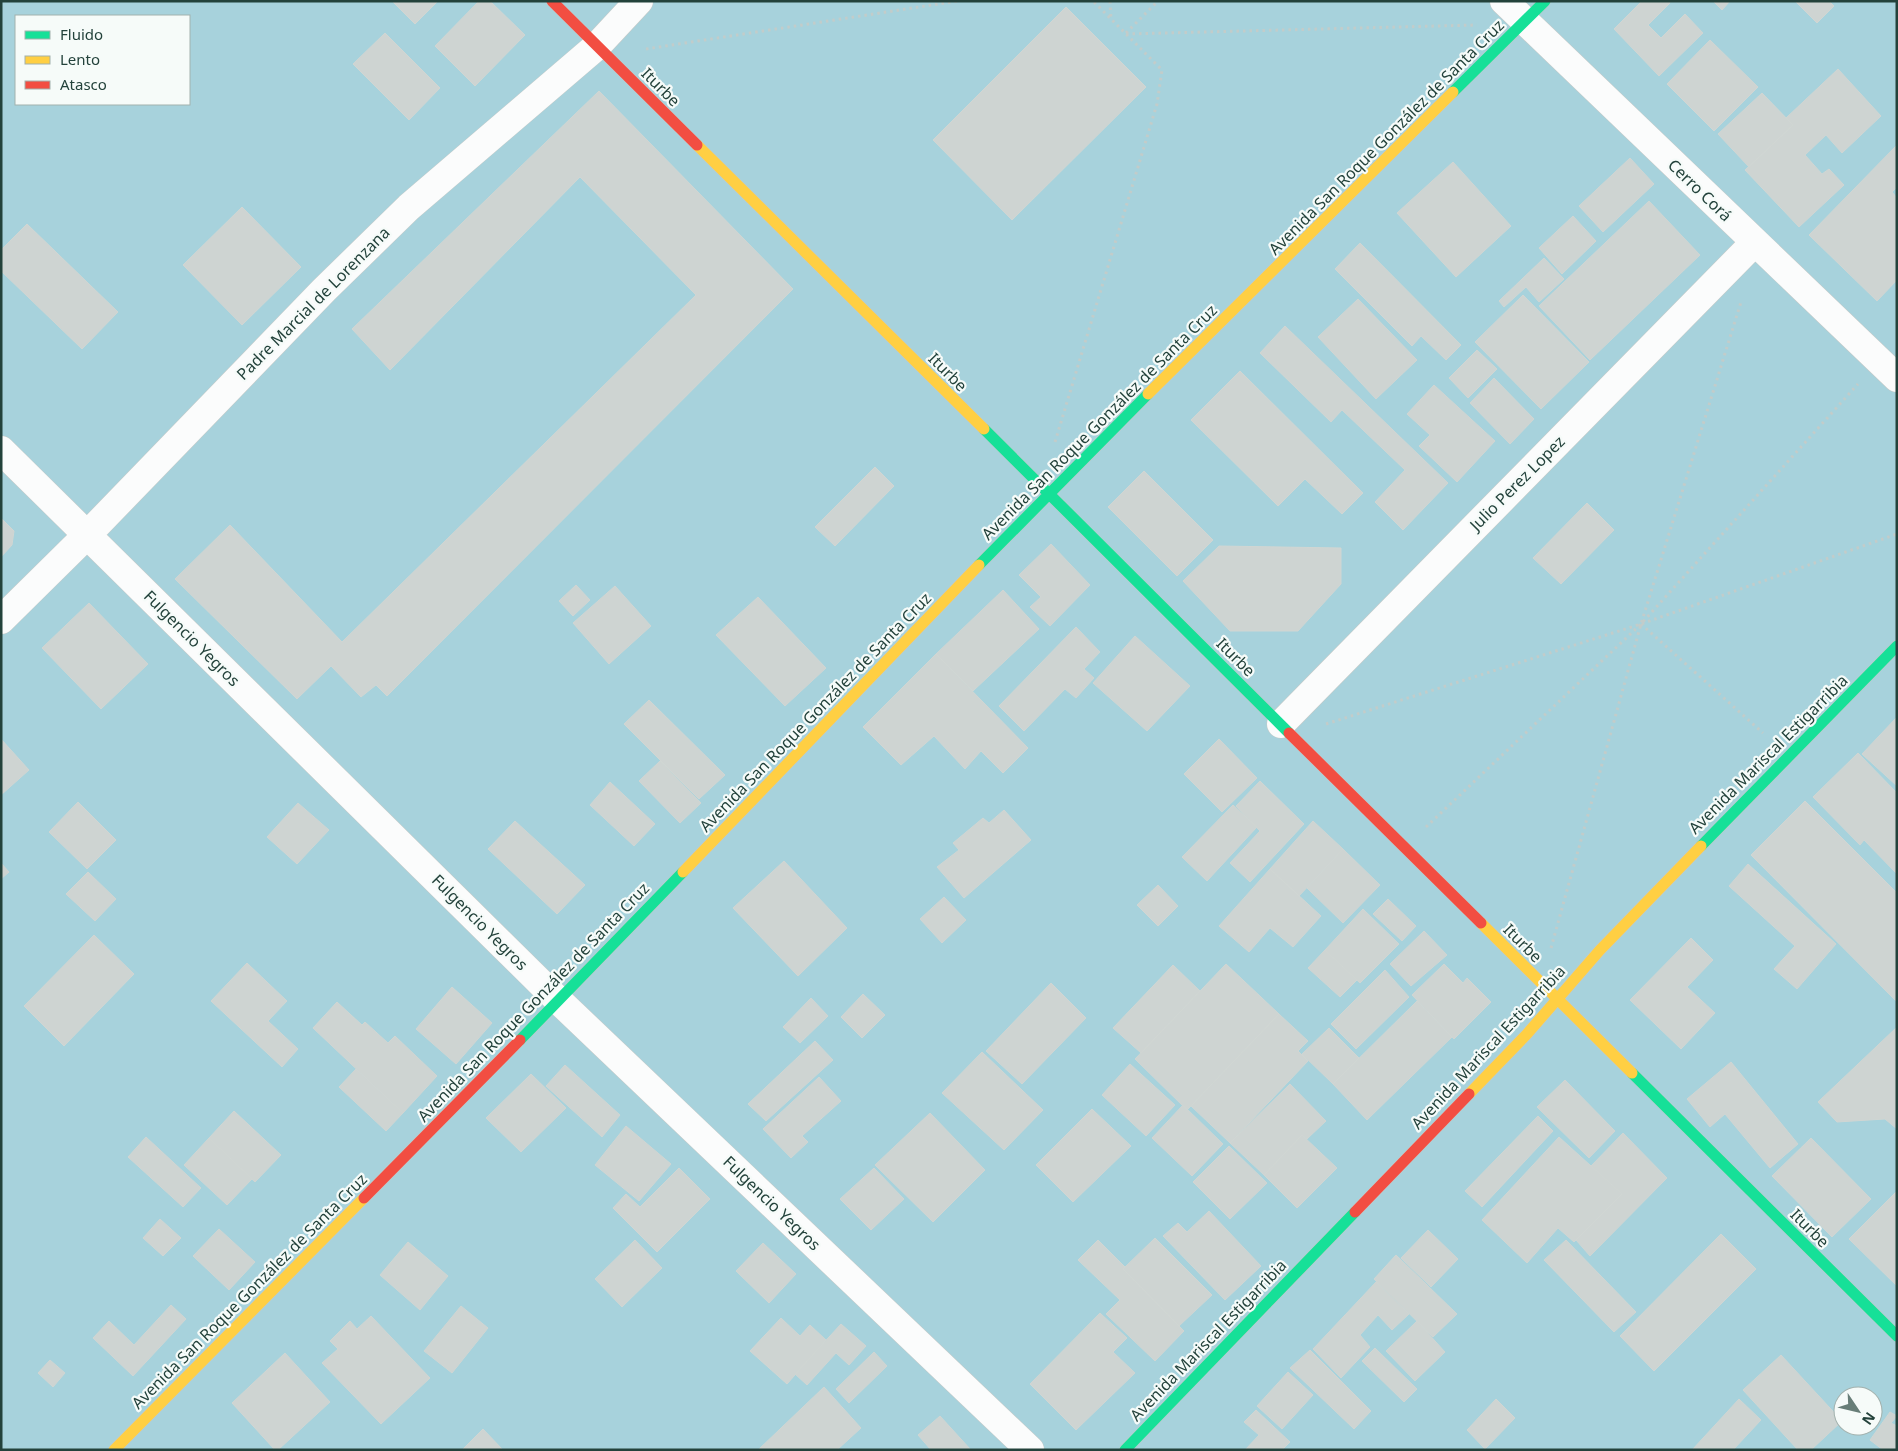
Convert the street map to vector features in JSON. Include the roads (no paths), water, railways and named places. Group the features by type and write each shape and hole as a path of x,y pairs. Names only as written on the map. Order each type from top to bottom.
{"main road":[{"name":"Iturbe","path":"552,1 1897,1336"},
{"name":"Avenida San Roque González de Santa Cruz","path":"114,1450 559,1000 1048,494 1545,1"},
{"name":"Avenida Mariscal Estigarribia","path":"1125,1450 1527,1034 1629,919 1897,646"}],"street":[{"name":"Padre Marcial de Lorenzana","path":"1,620 88,534 324,290 409,207 597,46 639,1"},
{"name":"Cerro Corá","path":"1504,1 1754,243 1897,378"},
{"name":"Julio Perez Lopez","path":"1281,724 1754,243"},
{"name":"Fulgencio Yegros","path":"1,450 559,1000 1030,1450"}],"water":[{"path":"1,1 1897,1 1897,1450 1,1450"}]}
